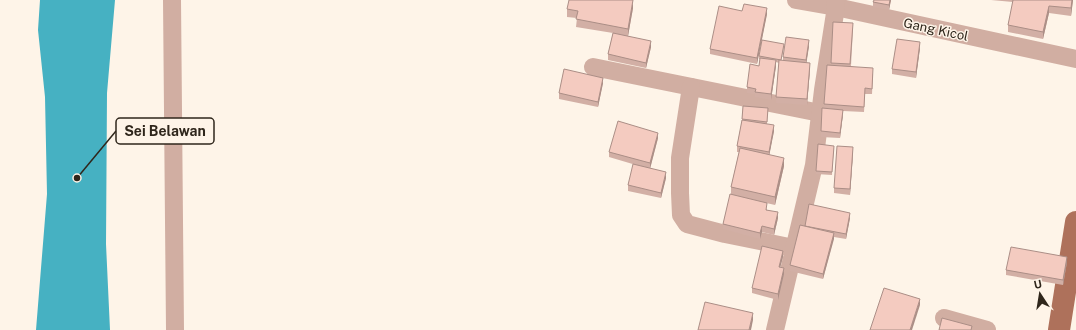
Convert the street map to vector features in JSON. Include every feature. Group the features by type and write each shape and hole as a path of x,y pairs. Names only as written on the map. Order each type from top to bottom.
{"main road":[{"path":"1059,330 1076,222"}],"street":[{"path":"172,0 175,330"},
{"name":"Gang Kicol","path":"796,0 836,4 1076,59"},
{"path":"775,330 814,165 823,90 836,4"},
{"path":"594,67 820,113"},
{"path":"691,87 680,158 681,215 687,224 725,234 794,248"},
{"path":"944,318 987,330"}],"water":[{"path":"40,0 115,0 107,93 106,244 110,330 36,330 47,194 45,97 38,30"}],"building":[{"path":"569,0 633,0 628,29 576,19 578,11 567,9"},
{"path":"874,0 890,0 889,5 873,2"},
{"path":"1013,0 1072,0 1071,8 1049,6 1043,32 1008,25"},
{"path":"744,4 767,8 757,58 710,49 719,6 742,11"},
{"path":"833,22 853,23 850,64 831,63"},
{"path":"613,33 651,41 646,63 608,54"},
{"path":"786,37 809,40 806,60 783,57"},
{"path":"897,39 920,42 916,72 892,69"},
{"path":"762,40 784,44 781,60 759,56"},
{"path":"760,58 776,60 771,94 755,92 756,89 747,87 750,64 759,66"},
{"path":"779,60 810,63 807,99 776,97"},
{"path":"827,65 873,68 872,89 865,88 864,107 824,104"},
{"path":"564,69 603,78 598,102 559,93"},
{"path":"743,106 768,108 767,122 742,119"},
{"path":"822,108 843,110 840,133 821,131"},
{"path":"742,120 774,125 769,152 737,146"},
{"path":"618,121 658,133 650,163 609,152"},
{"path":"818,144 834,146 832,172 816,171"},
{"path":"837,146 853,147 850,189 834,188"},
{"path":"740,148 784,158 775,197 731,187"},
{"path":"633,164 666,172 661,193 628,185"},
{"path":"730,194 767,203 766,210 778,212 774,229 762,226 760,233 723,224"},
{"path":"809,204 850,213 846,234 805,226"},
{"path":"800,225 834,233 823,274 790,265"},
{"path":"762,246 783,251 779,267 784,268 778,294 752,288"},
{"path":"1011,247 1067,257 1063,280 1006,270"},
{"path":"884,288 920,299 910,330 870,330"},
{"path":"705,302 753,313 749,330 698,330"},
{"path":"942,318 972,326 971,330 939,330"}],"place":[{"name":"Sei Belawan","path":"77,178"}]}
